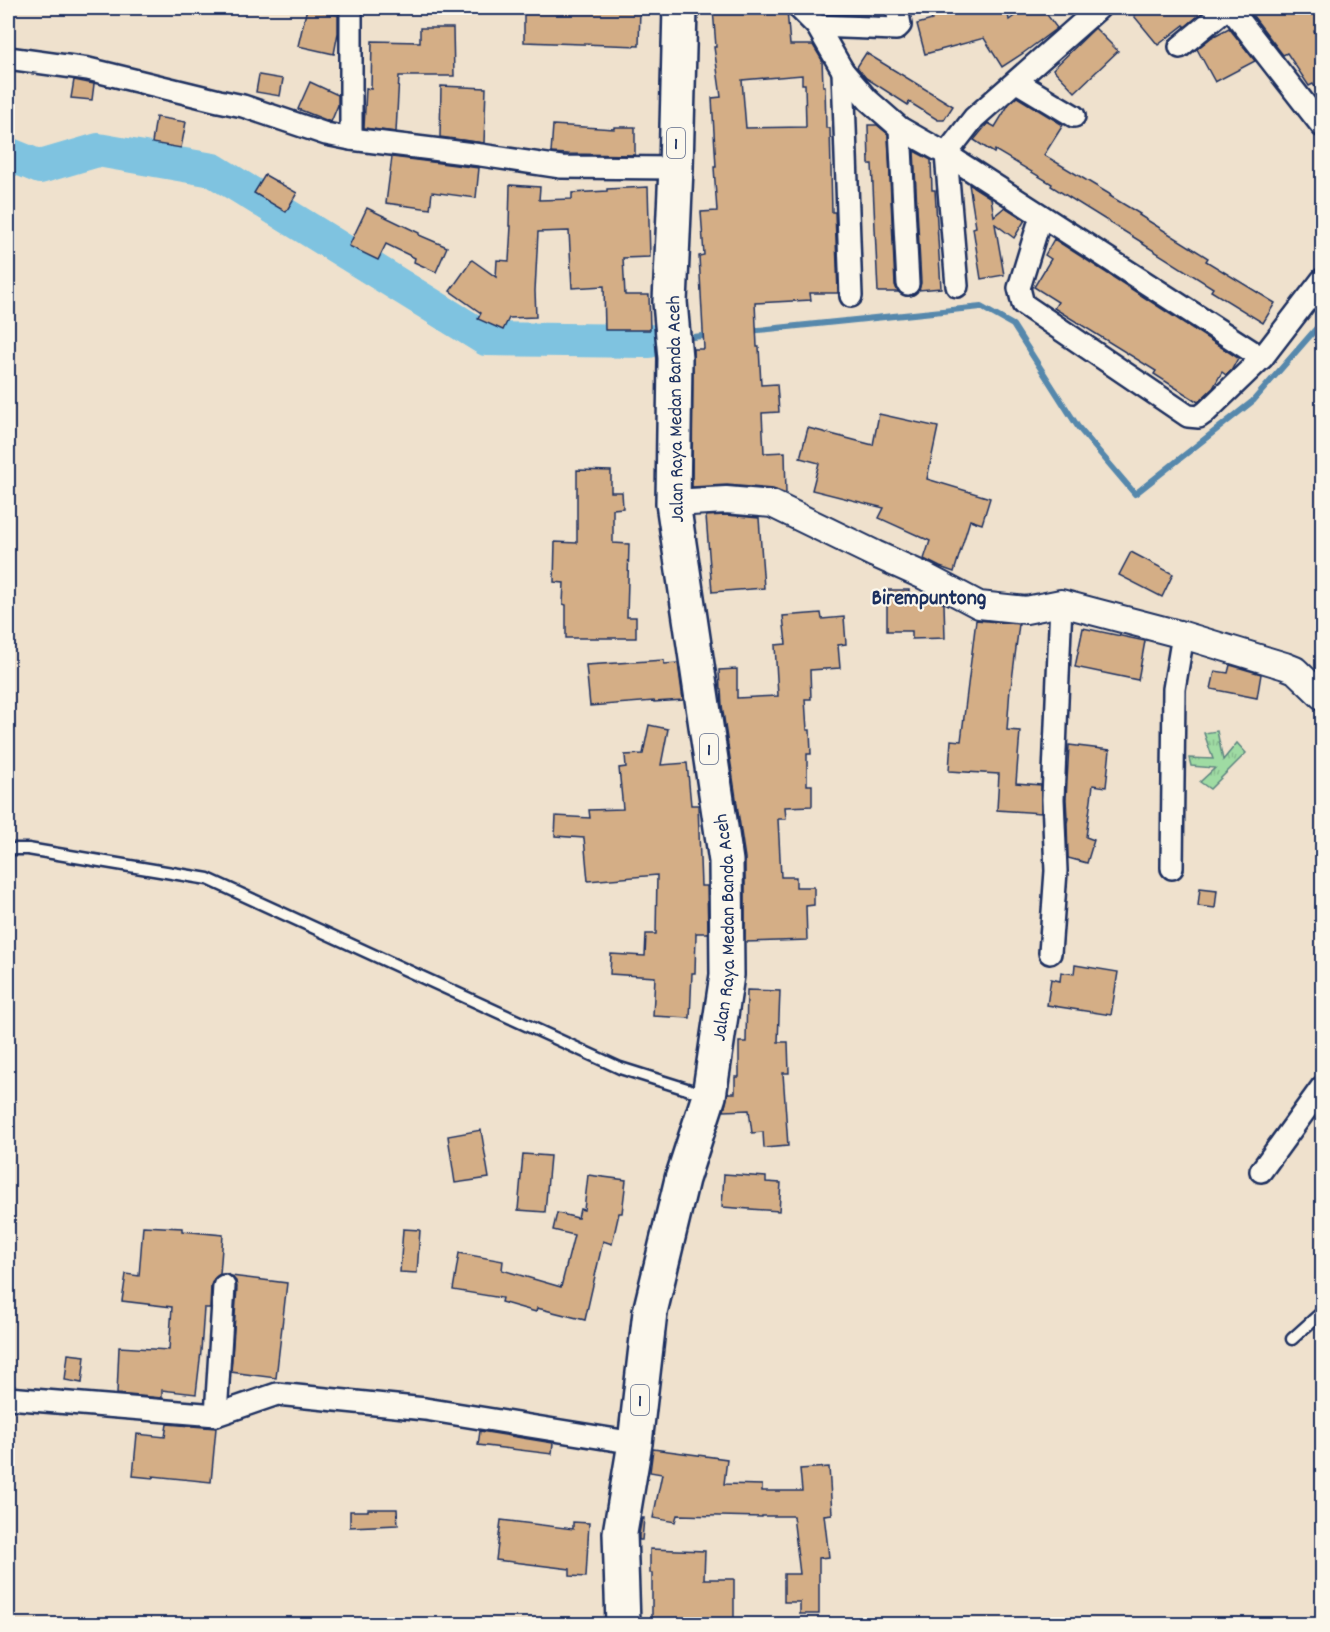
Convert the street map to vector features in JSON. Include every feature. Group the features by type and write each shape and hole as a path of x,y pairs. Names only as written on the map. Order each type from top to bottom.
{"highway":[{"name":"Jalan Raya Medan Banda Aceh","path":"623,1624 620,1533 636,1443 650,1312 682,1179 709,1095 727,975 726,861 673,503 675,358 670,302 680,8"}],"street":[{"path":"351,8 351,139"},
{"path":"799,8 817,26 843,71 868,100 900,128 946,154 1262,358"},
{"path":"817,26 896,28 900,25 897,8"},
{"path":"957,286 946,154 974,118 1099,8"},
{"path":"1180,47 1228,8 1323,126"},
{"path":"8,58 88,69 243,106 326,134 351,139 561,167 676,168"},
{"path":"843,71 851,296"},
{"path":"1017,82 1074,116"},
{"path":"900,128 908,285"},
{"path":"1041,216 1018,288 1023,304 1188,416 1199,417 1206,412 1262,358 1323,280"},
{"path":"673,503 726,500 772,504 924,576 979,606 1026,610 1061,603 1183,635 1285,666 1295,670 1323,696"},
{"path":"1050,953 1056,871 1053,799 1061,603"},
{"path":"1172,868 1174,689 1183,635"},
{"path":"1261,1171 1323,1087"},
{"path":"216,1414 224,1286"},
{"path":"8,1398 216,1414 277,1394 425,1409 636,1443"}],"lane":[{"path":"8,849 28,849 208,879 620,1068 709,1095"},
{"path":"1292,1339 1323,1312"}],"green space":[{"path":"1217,731 1223,760 1237,743 1246,753 1210,789 1200,782 1215,768 1191,766 1189,758 1213,759 1204,733"}],"building":[{"path":"307,8 338,15 338,33 334,54 298,46"},
{"path":"524,8 640,8 639,46 524,42"},
{"path":"745,8 745,14 787,10 790,45 813,45 822,60 826,128 830,128 832,212 835,212 838,293 810,293 811,300 755,303 761,385 777,384 779,412 762,413 764,453 785,452 786,494 773,489 727,485 692,487 693,349 704,349 699,256 704,255 701,212 717,211 712,98 721,97 714,47 716,47 713,9","holes":["802,75 802,84 805,84 806,127 746,128 742,80"]},
{"path":"928,8 1007,8 1009,20 1025,8 1042,8 1057,28 1002,67 984,38 925,54 917,24 932,20"},
{"path":"1145,8 1208,8 1158,45 1134,16"},
{"path":"1247,8 1323,8 1323,25 1314,31 1323,44 1323,98 1313,84 1309,86 1287,53 1283,55"},
{"path":"420,28 453,28 454,76 399,76 396,132 364,128 366,88 371,89 372,41 420,42"},
{"path":"1095,28 1118,51 1075,92 1053,69"},
{"path":"1229,28 1255,61 1215,82 1197,49 1212,37"},
{"path":"866,53 953,106 944,120 938,120 909,102 908,105 866,78 857,67"},
{"path":"259,75 283,79 280,96 256,92"},
{"path":"74,80 94,84 92,100 71,98"},
{"path":"310,82 338,95 338,105 331,122 298,109"},
{"path":"441,86 486,88 484,143 440,137"},
{"path":"1017,97 1063,125 1044,155 1111,195 1208,258 1206,261 1275,303 1263,323 1211,291 1213,288 1051,186 1052,184 974,140 988,123 995,127 1009,104"},
{"path":"156,117 186,122 181,148 152,143"},
{"path":"553,125 614,129 614,127 635,127 635,155 551,153"},
{"path":"868,125 877,125 888,134 895,285 898,292 878,292"},
{"path":"914,151 931,160 941,288 919,290 921,283"},
{"path":"392,157 479,168 476,198 432,192 430,209 386,203"},
{"path":"265,175 297,193 286,212 254,193"},
{"path":"969,184 991,198 994,216 1005,207 1025,220 1014,238 995,224 1004,275 981,279"},
{"path":"510,185 540,187 539,200 572,199 572,193 648,187 650,257 623,258 625,295 649,295 650,330 605,330 604,286 572,288 569,231 538,232 536,317 509,318 503,330 478,319 481,313 450,291 472,260 496,277 497,260 509,261"},
{"path":"367,208 447,247 436,272 414,262 415,258 386,244 378,260 349,246"},
{"path":"1054,239 1238,358 1231,371 1226,375 1222,372 1213,388 1198,402 1154,374 1156,371 1054,308 1058,302 1034,287 1051,259 1045,255"},
{"path":"879,414 938,427 927,479 990,498 982,524 970,520 954,572 924,559 930,541 879,518 884,508 812,490 819,463 800,458 808,428 873,445"},
{"path":"577,470 611,471 611,492 622,492 623,508 613,509 613,543 629,544 627,617 636,617 636,638 566,638 564,583 554,582 555,542 577,543"},
{"path":"706,516 759,518 764,588 712,592"},
{"path":"1131,552 1173,574 1162,597 1119,575"},
{"path":"887,590 909,590 909,597 932,597 944,604 945,638 912,639 912,631 887,631"},
{"path":"821,613 822,619 844,617 846,644 838,645 840,668 810,670 811,699 805,699 811,754 807,754 807,785 812,785 812,806 785,807 786,819 778,819 781,877 796,877 796,887 814,887 814,905 806,906 807,940 745,942 745,858 722,705 719,670 737,669 737,698 778,696 775,645 786,644 783,616"},
{"path":"976,620 1019,624 1007,730 1020,731 1016,783 1041,785 1041,813 997,810 999,774 949,771 951,740 961,741"},
{"path":"1083,628 1145,641 1138,680 1075,667"},
{"path":"664,660 664,664 678,663 683,700 590,706 586,665"},
{"path":"1230,665 1261,674 1257,698 1211,689 1215,671 1228,673"},
{"path":"649,725 668,729 661,765 687,763 691,805 698,805 701,886 707,886 708,933 696,933 695,973 692,973 690,1018 653,1016 655,977 610,974 611,954 645,956 646,934 656,934 657,875 588,881 584,838 555,836 556,816 590,818 589,810 623,809 619,768 626,767 625,755 643,754"},
{"path":"1069,745 1110,750 1106,787 1093,785 1086,837 1094,840 1087,863 1068,858 1066,799"},
{"path":"1200,888 1217,890 1215,908 1198,906"},
{"path":"1075,965 1118,972 1111,1015 1047,1005 1051,979 1060,981 1061,972 1074,974"},
{"path":"747,990 780,991 778,1042 788,1042 789,1073 783,1073 788,1146 764,1148 763,1132 752,1133 749,1110 724,1111 728,1093 735,1093 735,1077 739,1077 739,1042 746,1042"},
{"path":"481,1130 489,1178 455,1183 448,1136"},
{"path":"523,1154 550,1156 545,1212 518,1210"},
{"path":"724,1174 766,1177 766,1182 781,1183 779,1211 722,1207"},
{"path":"588,1175 626,1180 622,1213 619,1213 612,1244 603,1241 585,1320 537,1308 536,1312 501,1302 502,1298 453,1290 459,1253 503,1261 502,1270 561,1287 574,1235 553,1230 557,1213 578,1218 580,1209 584,1210"},
{"path":"143,1226 182,1228 182,1231 223,1235 220,1274 211,1285 210,1308 204,1308 196,1394 162,1390 162,1398 117,1394 119,1347 169,1350 172,1307 122,1301 126,1274 139,1276"},
{"path":"403,1229 420,1230 417,1273 400,1272"},
{"path":"231,1276 287,1283 276,1378 231,1372 237,1287 236,1281"},
{"path":"68,1354 85,1356 82,1383 65,1380"},
{"path":"167,1424 216,1428 211,1482 133,1476 137,1434 165,1437"},
{"path":"480,1431 553,1443 552,1454 478,1445"},
{"path":"653,1449 727,1459 724,1484 762,1485 762,1491 802,1491 800,1469 829,1467 832,1514 824,1515 829,1557 819,1558 819,1614 800,1614 800,1602 784,1602 784,1574 800,1574 793,1516 677,1515 675,1522 653,1518 662,1474 650,1472"},
{"path":"368,1509 397,1509 398,1525 350,1527 350,1511 368,1511"},
{"path":"642,1518 644,1518 642,1540 639,1540 639,1534"},
{"path":"501,1520 573,1529 573,1522 589,1523 586,1577 570,1576 570,1569 496,1560"},
{"path":"650,1549 705,1551 704,1579 734,1579 734,1624 652,1624"}],"waterway":[{"path":"8,154 40,167 98,150 213,170 486,339 649,341"},
{"path":"749,331 981,307 1013,325 1078,427 1135,494 1253,401 1322,322"},
{"path":"683,338 712,335"},
{"path":"649,341 664,340"}],"district":[{"name":"Birempuntong","path":"929,596"}]}
